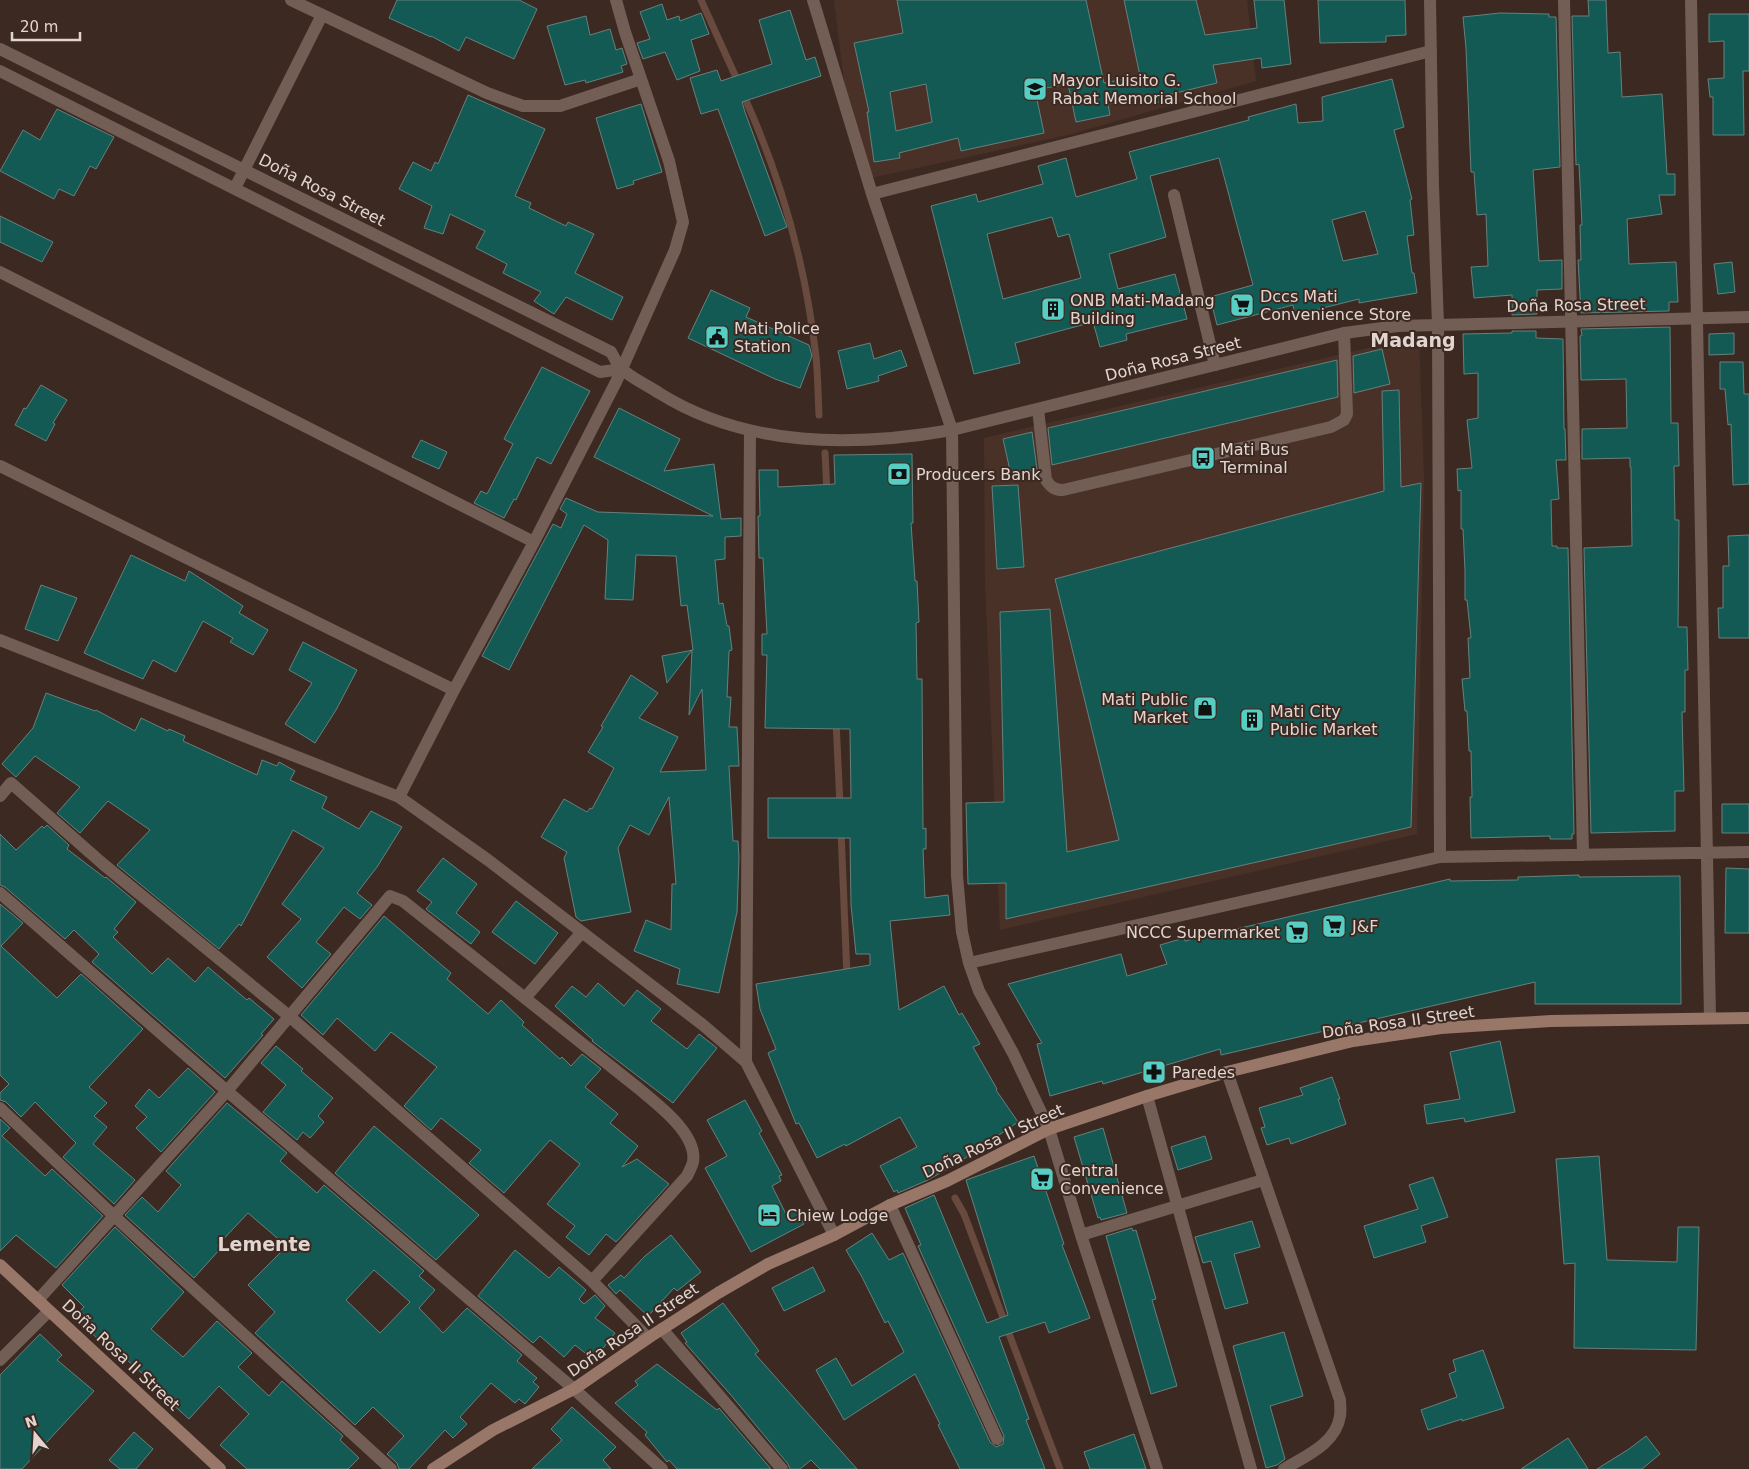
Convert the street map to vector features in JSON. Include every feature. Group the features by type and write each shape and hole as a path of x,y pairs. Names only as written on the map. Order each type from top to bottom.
{"main road":[{"name":"Doña Rosa II Street","path":"433,1469 493,1430 574,1389 648,1338 718,1293 768,1264 834,1235 890,1205 947,1181 1049,1129 1226,1072 1353,1041 1441,1028 1551,1021 1749,1018"},
{"name":"Doña Rosa II Street","path":"0,1265 220,1469"}],"street":[{"path":"291,0 487,93 523,106 560,106 642,80"},
{"path":"399,797 534,542 622,369 675,250 683,222 669,161 616,0"},
{"path":"814,0 872,194 952,430 957,876 962,932 968,963 983,999 1013,1053 1049,1129 1081,1235 1157,1469"},
{"path":"1430,0 1438,325 1440,858"},
{"path":"1564,0 1583,855"},
{"path":"1690,0 1710,1018"},
{"path":"235,188 322,15"},
{"name":"Doña Rosa Street","path":"0,49 611,352 622,369 668,398 693,411 750,432 794,439 891,438 952,430 1344,333 1381,327 1749,317"},
{"path":"872,194 1431,51"},
{"path":"0,72 600,372 622,369"},
{"path":"1174,195 1215,365"},
{"path":"0,272 534,542"},
{"path":"1038,409 1046,480 1051,487 1057,490 1331,427 1344,420 1347,414 1344,333"},
{"path":"746,1062 750,432"},
{"path":"0,466 454,690"},
{"path":"0,640 399,797 488,860 703,1025 746,1062 834,1235"},
{"path":"0,796 11,783 103,864 289,1016 592,1281 648,1338"},
{"path":"968,963 1440,858 1749,852"},
{"path":"0,893 574,1389 662,1469"},
{"path":"38,1300 227,1091 390,896 403,901 526,998 638,1088 684,1132 692,1148 693,1161 687,1176 592,1281"},
{"path":"526,998 582,932"},
{"path":"1226,1072 1340,1400 1340,1416 1334,1432 1326,1443 1284,1469"},
{"path":"1147,1096 1251,1469"},
{"path":"0,1108 113,1216 391,1469"},
{"path":"1081,1235 1263,1180"},
{"path":"890,1205 997,1439"},
{"path":"0,1360 49,1311"},
{"path":"662,1329 782,1469"}],"shaded area":[{"name":"Mayor Luisito G. Rabat Memorial School","path":"834,0 1247,0 1256,81 1068,135 871,178 846,98"},
{"name":"Mati Public Market","path":"1419,336 1424,478 1417,834 1000,930 985,582 984,438"}],"building":[{"path":"397,0 519,0 537,9 514,59 466,37 459,51 431,36 389,18"},
{"name":"Mayor Luisito G. Rabat Memorial School","path":"897,0 1086,0 1104,83 1140,76 1124,0 1196,0 1205,35 1257,28 1254,0 1284,0 1291,64 1262,68 1261,58 1213,65 1217,83 1163,96 1164,101 1146,105 1144,98 1108,104 1110,115 1076,122 1068,84 1035,90 1044,133 961,151 958,138 899,153 900,158 874,162 867,112 869,112 854,43 903,33","holes":["926,84 932,122 896,131 890,92"]},
{"path":"1318,0 1405,0 1406,35 1386,36 1386,42 1320,43"},
{"path":"1588,0 1606,0 1608,53 1620,52 1622,97 1662,94 1667,174 1675,174 1675,195 1659,195 1662,214 1627,219 1629,264 1676,262 1678,302 1669,302 1669,311 1581,313 1578,260 1581,260 1580,225 1582,225 1579,164 1576,165 1572,16 1589,16"},
{"path":"662,4 667,20 679,16 680,21 701,13 709,34 691,40 700,71 677,80 665,52 643,59 637,43 650,39 640,12"},
{"path":"790,10 806,60 815,57 821,76 742,102 787,227 765,236 718,109 701,114 690,78 717,70 721,81 772,64 759,20"},
{"path":"1500,13 1549,14 1549,17 1556,17 1560,167 1533,170 1539,261 1562,260 1562,289 1537,290 1537,314 1512,315 1512,295 1474,298 1471,267 1488,266 1486,214 1477,215 1474,172 1471,172 1463,17"},
{"path":"1709,14 1749,14 1749,71 1743,71 1744,135 1713,135 1713,97 1710,97 1708,79 1724,78 1724,41 1709,42"},
{"path":"586,16 590,35 610,29 616,50 622,48 627,64 621,66 623,72 586,83 585,80 565,85 547,26"},
{"path":"1392,79 1404,127 1394,130 1412,199 1410,200 1414,235 1407,236 1417,293 1359,303 1359,299 1295,315 1293,305 1217,325 1210,297 1253,285 1219,158 1150,176 1166,237 1109,254 1118,289 1175,274 1187,319 1126,334 1127,340 1100,347 1093,322 1015,343 1020,363 974,374 931,206 976,194 978,202 1043,184 1038,166 1066,158 1076,197 1137,179 1129,152 1249,120 1248,117 1296,104 1298,123 1323,121 1322,97","holes":["1365,211 1378,254 1343,261 1332,220","1052,217 1058,237 1069,234 1081,278 1003,299 987,234"]},
{"path":"468,95 545,129 515,196 531,203 529,208 566,226 568,222 594,234 575,273 623,297 612,320 566,297 554,314 534,301 541,292 503,273 507,264 476,248 485,231 450,214 443,234 424,228 432,206 399,189 413,162 431,171 435,162 438,164"},
{"path":"641,104 662,172 633,181 634,184 617,189 596,118"},
{"path":"57,109 114,137 96,169 90,166 74,196 59,189 54,199 0,171 23,130 40,140"},
{"path":"0,216 53,242 42,262 0,242"},
{"path":"1732,262 1735,292 1718,294 1714,264"},
{"path":"711,290 750,308 746,317 809,345 812,356 800,388 775,379 688,338"},
{"path":"1670,327 1671,423 1678,423 1679,466 1674,466 1675,520 1679,520 1678,627 1687,627 1688,670 1685,670 1685,712 1682,712 1684,791 1675,791 1675,831 1591,833 1584,548 1632,546 1631,467 1630,458 1582,459 1582,429 1627,428 1626,379 1581,380 1581,329"},
{"path":"1512,331 1536,331 1536,338 1563,339 1566,460 1556,460 1559,499 1551,500 1552,546 1568,548 1574,834 1572,834 1572,839 1550,839 1550,836 1471,838 1471,751 1469,751 1467,711 1465,711 1462,679 1470,678 1468,638 1471,638 1467,600 1465,600 1461,490 1458,491 1457,469 1472,468 1467,420 1478,418 1478,373 1464,374 1463,334 1512,333"},
{"path":"1734,333 1734,354 1709,355 1709,334"},
{"path":"870,343 874,359 901,350 907,366 878,376 879,381 847,389 838,351"},
{"path":"1382,349 1390,384 1354,393 1353,356"},
{"path":"1337,360 1338,397 1052,465 1048,428"},
{"path":"1720,362 1743,362 1744,394 1749,394 1749,484 1733,485 1731,424 1728,425 1725,389 1720,389"},
{"path":"542,367 590,391 551,464 537,457 516,500 514,499 504,518 474,503 481,491 487,494 513,444 504,439"},
{"path":"41,385 67,400 53,423 55,424 46,441 15,425 24,408 26,409"},
{"name":"Mati Public Market","path":"1399,390 1401,487 1421,483 1411,827 1006,919 1006,883 968,884 966,803 1004,802 1000,612 1050,609 1067,852 1119,840 1055,579 1384,491 1382,391"},
{"path":"619,408 680,439 664,471 714,464 721,519 741,518 741,536 725,537 725,559 715,560 719,604 723,603 727,626 729,626 732,650 729,651 727,697 731,697 729,727 737,727 739,766 729,766 733,841 738,841 739,857 737,912 719,993 677,984 680,969 634,951 646,920 671,930 672,884 676,884 669,797 649,835 630,825 618,848 631,912 581,921 576,917 564,858 567,852 541,837 564,799 587,812 590,808 592,809 614,768 588,752 631,675 658,693 639,718 678,737 660,772 706,770 702,689 689,715 693,650 687,605 681,606 676,556 636,555 633,600 605,599 608,540 584,525 509,670 482,656 553,524 561,528 567,514 560,509 566,498 598,512 713,516 594,457"},
{"path":"1032,432 1037,469 1011,475 1003,439"},
{"path":"421,440 447,452 439,469 412,457"},
{"path":"912,454 913,523 911,523 919,622 916,623 917,679 922,679 923,829 926,828 926,849 923,849 925,898 948,895 950,915 890,921 899,1010 944,986 959,1015 962,1013 980,1044 973,1047 996,1090 1018,1122 961,1161 928,1180 898,1193 897,1190 894,1192 880,1166 917,1147 900,1117 846,1146 845,1144 817,1158 799,1123 796,1124 768,1053 776,1049 760,1009 756,984 870,965 870,954 856,954 851,905 850,838 768,838 768,798 851,798 850,729 765,728 767,655 762,655 762,634 767,634 763,558 759,558 758,516 760,516 759,470 778,470 778,487 835,484 834,455"},
{"path":"1018,485 1024,567 997,569 992,486"},
{"path":"1749,535 1749,638 1719,638 1718,608 1723,608 1723,566 1729,566 1728,536"},
{"path":"131,555 185,581 189,571 243,606 239,613 268,630 253,655 230,642 233,638 203,621 176,672 153,660 143,679 84,653"},
{"path":"41,585 77,598 58,641 25,629"},
{"path":"303,642 357,670 336,710 315,743 285,724 312,683 289,670"},
{"path":"692,650 667,683 662,656"},
{"path":"46,693 96,710 135,731 141,718 168,731 169,729 185,736 183,741 257,775 262,760 277,766 279,762 295,771 290,780 327,797 322,808 359,829 371,811 402,827 377,867 357,893 372,905 360,919 344,907 316,942 331,954 302,988 267,957 301,919 282,904 324,848 293,830 241,926 239,924 219,949 117,865 150,830 108,801 80,833 57,813 80,787 35,756 16,777 2,764 33,728"},
{"path":"1722,804 1749,804 1749,833 1722,833"},
{"path":"47,825 69,845 67,849 106,877 136,902 114,929 118,932 113,937 152,974 168,958 195,982 208,967 247,1000 249,998 274,1019 261,1034 263,1035 225,1078 92,962 99,954 74,930 65,939 5,887 0,885 0,834 16,850 42,826 44,828"},
{"path":"443,858 477,884 456,913 480,932 471,944 426,909 432,902 417,891"},
{"path":"1726,868 1749,869 1749,933 1725,933"},
{"path":"1579,875 1579,877 1680,876 1681,1004 1535,1004 1535,982 1221,1055 1220,1049 1103,1084 1102,1081 1050,1096 1037,1044 1042,1043 1008,984 1121,954 1127,976 1167,964 1160,945 1184,938 1185,941 1450,879 1450,881 1518,880 1518,877"},
{"path":"516,901 558,933 535,964 492,932"},
{"path":"0,904 23,923 1,946 57,998 81,974 143,1029 89,1087 107,1103 94,1116 107,1127 93,1144 135,1180 114,1204 63,1157 76,1143 35,1102 21,1117 6,1102 0,1100 0,1093 9,1084 0,1075"},
{"path":"384,916 451,973 447,979 488,1014 501,1000 524,1022 522,1025 560,1059 562,1057 571,1066 582,1054 601,1069 585,1087 618,1114 610,1123 638,1146 622,1167 637,1159 669,1184 616,1242 606,1234 589,1255 566,1237 575,1226 547,1204 580,1164 550,1140 504,1193 469,1163 481,1150 441,1118 431,1130 404,1106 437,1067 391,1032 375,1051 337,1018 323,1035 301,1015"},
{"path":"598,983 624,1006 637,990 661,1009 651,1021 687,1049 699,1034 717,1048 673,1103 592,1041 555,1006 572,986 586,997"},
{"path":"1500,1041 1515,1112 1465,1122 1464,1118 1427,1124 1424,1105 1460,1099 1450,1052"},
{"path":"276,1046 303,1069 301,1071 333,1098 318,1116 324,1122 310,1138 303,1132 297,1140 263,1112 286,1085 261,1063"},
{"path":"188,1068 215,1092 161,1152 136,1128 147,1117 135,1106 149,1089 159,1098"},
{"path":"1332,1077 1346,1124 1291,1144 1289,1138 1267,1145 1261,1128 1265,1127 1259,1108 1303,1095 1300,1088"},
{"path":"745,1100 762,1131 759,1133 782,1175 779,1176 781,1181 772,1186 786,1214 796,1209 804,1224 751,1252 705,1168 727,1156 707,1120"},
{"path":"227,1103 287,1153 280,1161 317,1193 324,1185 424,1271 419,1276 435,1290 419,1308 443,1333 467,1308 522,1355 517,1361 537,1378 533,1382 539,1387 525,1404 519,1399 515,1403 491,1383 460,1417 467,1424 453,1438 445,1430 409,1469 399,1469 397,1463 387,1454 404,1436 373,1407 355,1425 255,1333 275,1312 248,1285 281,1252 277,1249 283,1243 248,1213 217,1246 220,1249 194,1278 125,1215 142,1197 158,1212 181,1185 166,1171","holes":["374,1270 410,1302 380,1333 346,1300"]},
{"path":"0,1119 10,1128 2,1136 45,1176 52,1169 103,1216 56,1268 16,1235 0,1251"},
{"path":"374,1126 479,1215 436,1260 335,1173"},
{"path":"1103,1128 1127,1213 1101,1220 1100,1217 1098,1218 1074,1137"},
{"path":"1205,1136 1212,1159 1178,1170 1171,1147"},
{"path":"1034,1156 1064,1244 1062,1245 1090,1318 1049,1333 1045,1322 999,1337 1029,1419 1026,1420 1045,1469 960,1469 915,1374 844,1420 816,1370 836,1358 852,1386 904,1352 888,1321 885,1323 846,1250 872,1233 889,1260 903,1253 990,1442 996,1447 1003,1444 1004,1436 918,1246 921,1245 905,1208 934,1195 987,1323 1008,1315 966,1180"},
{"path":"1599,1156 1607,1260 1677,1262 1678,1227 1699,1227 1696,1350 1574,1348 1575,1263 1564,1264 1556,1159"},
{"path":"1433,1177 1448,1217 1421,1226 1426,1242 1374,1258 1364,1226 1418,1209 1409,1185"},
{"path":"1252,1221 1260,1247 1234,1254 1248,1303 1225,1309 1211,1261 1203,1263 1195,1237"},
{"path":"115,1227 184,1292 151,1329 183,1357 217,1321 252,1353 238,1367 269,1396 282,1381 343,1436 340,1440 359,1458 348,1469 247,1469 220,1445 249,1414 219,1386 189,1419 170,1402 172,1400 99,1335 97,1338 74,1317 84,1307 62,1285"},
{"path":"1132,1228 1133,1231 1136,1230 1156,1299 1152,1300 1177,1386 1151,1394 1106,1236"},
{"path":"671,1235 701,1272 677,1291 674,1288 648,1316 620,1290 616,1294 608,1285 621,1275 624,1278 645,1256"},
{"path":"515,1250 549,1278 559,1267 586,1290 579,1299 584,1304 595,1295 605,1306 595,1318 615,1333 594,1360 575,1345 564,1357 540,1336 533,1343 478,1296"},
{"path":"813,1267 825,1291 784,1311 772,1288"},
{"path":"723,1303 759,1351 755,1354 857,1469 820,1469 811,1460 800,1469 790,1469 788,1464 730,1394 685,1343 687,1342 681,1333"},
{"path":"1284,1332 1303,1396 1270,1406 1285,1459 1277,1465 1266,1468 1233,1346"},
{"path":"40,1334 62,1355 57,1360 94,1391 22,1469 0,1469 0,1375"},
{"path":"1483,1350 1504,1408 1428,1430 1421,1410 1457,1397 1449,1374 1456,1371 1453,1360"},
{"path":"657,1364 717,1410 719,1408 771,1469 677,1469 669,1460 667,1462 645,1435 647,1432 615,1403 638,1385 635,1381"},
{"path":"572,1407 616,1447 603,1460 611,1469 532,1469 562,1440 551,1429"},
{"path":"134,1432 153,1449 136,1469 120,1469 109,1460"},
{"path":"1134,1434 1146,1469 1090,1469 1084,1452"},
{"path":"1646,1436 1660,1454 1642,1469 1597,1469 1629,1449"},
{"path":"1568,1438 1588,1469 1521,1469"}],"waterway":[{"path":"701,0 739,84"},
{"path":"743,94 769,157 799,256 812,323 818,379 819,415"},
{"path":"825,453 827,493"},
{"path":"836,721 840,805"},
{"path":"841,831 847,977"},
{"path":"955,1198 964,1214 1060,1469"}],"place":[{"name":"Mayor Luisito G. Rabat Memorial School","path":"1035,89"},
{"name":"Dccs Mati Convenience Store","path":"1242,305"},
{"name":"ONB Mati-Madang Building","path":"1053,309"},
{"name":"Mati Police Station","path":"717,337"},
{"name":"Mati Bus Terminal","path":"1203,458"},
{"name":"Producers Bank","path":"899,474"},
{"name":"Mati Public Market","path":"1205,708"},
{"name":"Mati City Public Market","path":"1252,720"},
{"name":"J&F","path":"1334,926"},
{"name":"NCCC Supermarket","path":"1297,932"},
{"name":"Paredes","path":"1154,1072"},
{"name":"Central Convenience","path":"1042,1179"},
{"name":"Chiew Lodge","path":"769,1215"}],"district":[{"name":"Madang","path":"1413,340"},
{"name":"Lemente","path":"264,1244"}]}
